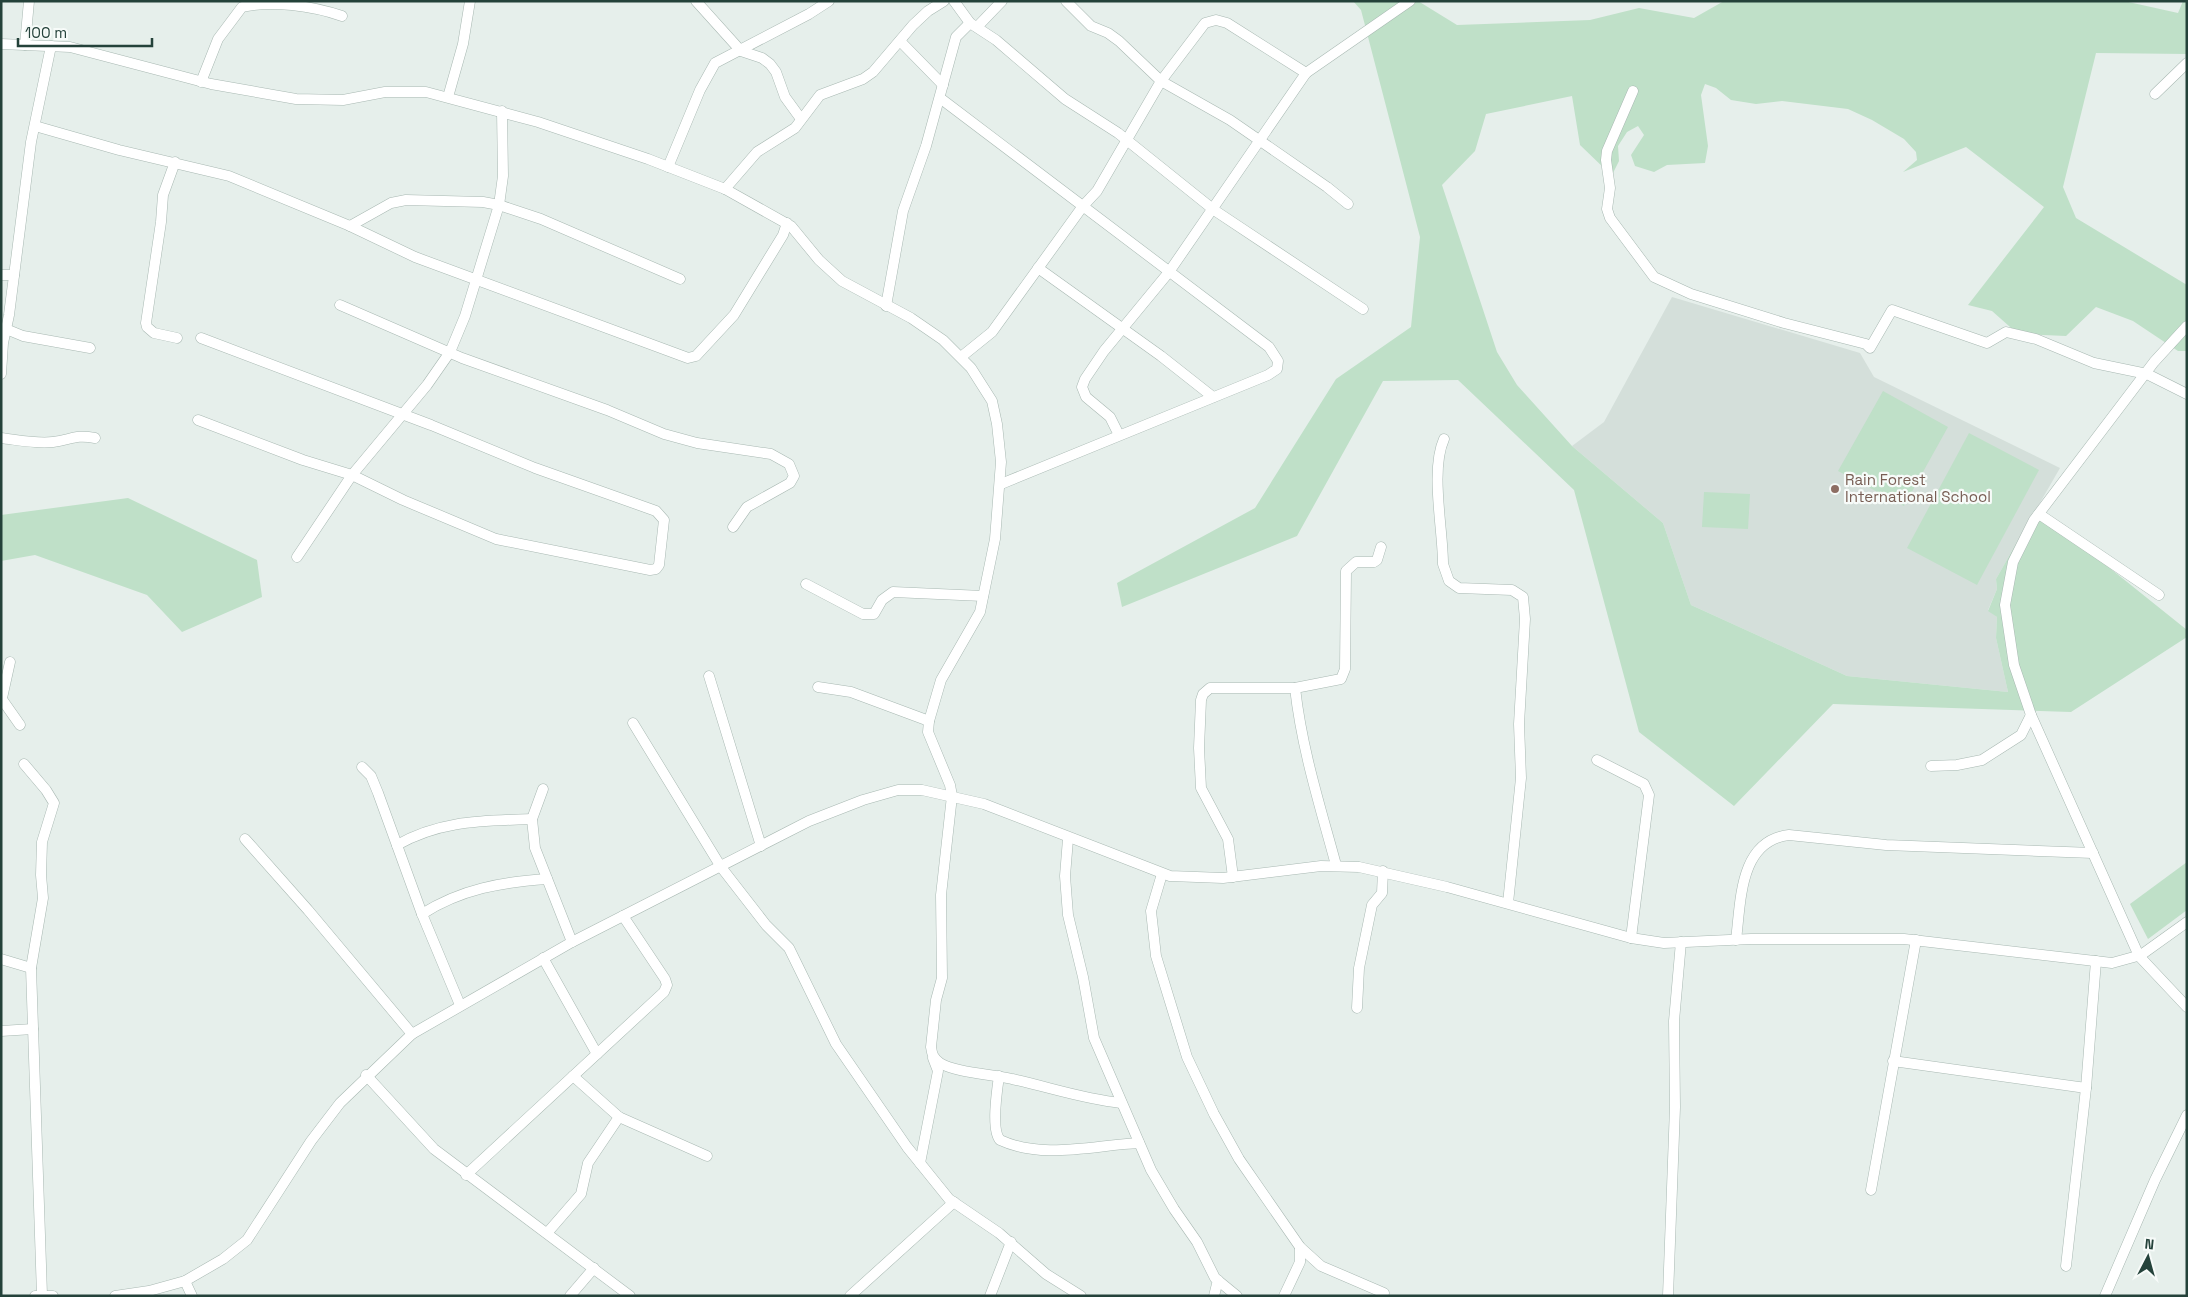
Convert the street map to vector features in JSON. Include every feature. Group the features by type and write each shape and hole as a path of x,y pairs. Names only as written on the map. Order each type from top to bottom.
{"street":[{"path":"25,45 29,1"},
{"path":"448,97 463,44 470,1"},
{"path":"696,1 741,50 762,58 770,64 779,78 785,97 801,118"},
{"path":"668,167 708,72 721,58 741,50 829,1"},
{"path":"726,189 757,152 789,134 820,95 863,79 873,72 912,25 928,11 944,1"},
{"path":"954,1 974,25 1065,99 1118,134 1214,210 1363,309"},
{"path":"886,306 903,211 926,146 956,37 974,25 1002,1"},
{"path":"1066,1 1091,26 1108,33 1119,41 1161,80 1260,140 1348,204"},
{"path":"1119,435 1110,417 1086,397 1082,388 1085,379 1122,329 1169,272 1214,210 1306,73 1410,1"},
{"path":"201,82 218,39 242,7 257,4 306,4 342,16"},
{"path":"961,358 992,332 1083,206 1097,191 1127,142 1161,80 1205,23 1216,20 1227,23 1306,73"},
{"path":"900,41 943,85"},
{"path":"1,44 81,49 201,82 255,93 314,101 343,100 396,91 426,92 502,111 668,167 726,189 791,226 819,260 842,281 911,318 944,340 971,368 992,401 997,424 1000,484 995,539 980,612 941,680 929,721 928,732 944,769 952,796 941,895 940,927 944,961 931,1047 938,1071 920,1163"},
{"path":"1,374 2,343 6,329 14,275 27,173 51,46"},
{"path":"2155,94 2187,63"},
{"path":"1633,92 1607,151 1606,160 1610,188 1607,209 1615,228 1654,277 1664,283 1684,292 1768,318 1866,344 1870,348 1892,310 1987,343 2006,332 2018,334 2036,338 2094,363 2147,374 2187,394"},
{"path":"940,98 1269,347 1276,355 1278,365 1273,372 1000,484"},
{"path":"297,557 352,475 403,415 450,352 465,316 499,205 503,176 502,111"},
{"path":"35,126 119,150 229,176 350,226 408,254 654,346 692,358 734,315 782,234 786,223"},
{"path":"175,162 163,195 162,222 146,323 147,327 154,333 177,338"},
{"path":"350,226 391,203 406,200 483,202 499,205 560,226 680,279"},
{"path":"1038,268 1213,397"},
{"path":"1,275 14,275"},
{"path":"340,304 501,374 607,410 664,434 718,447 762,451 788,464 794,476 790,483 747,507 733,528"},
{"path":"2187,326 2163,351 2039,514 2013,562 2005,605 2014,665 2031,716 2138,956 2187,1007"},
{"path":"6,329 32,338 90,348"},
{"path":"198,420 303,460 352,475 395,496 496,539 609,563 650,570 658,568 664,525 663,517 656,511 551,474 201,338"},
{"path":"1,438 43,443 55,442 79,435 96,438"},
{"path":"1444,439 1441,446 1438,480 1443,564 1447,576 1459,588 1512,590 1523,597 1524,643 1519,724 1521,778 1508,903"},
{"path":"2039,514 2159,595"},
{"path":"1234,877 1228,839 1201,788 1199,748 1201,700 1210,688 1295,688 1336,681 1344,675 1346,571 1356,562 1374,562 1377,560 1381,547"},
{"path":"806,584 863,614 869,615 874,614 882,600 893,592 984,596"},
{"path":"10,662 1,698 20,725"},
{"path":"709,676 761,846"},
{"path":"818,687 850,692 929,721"},
{"path":"1295,688 1305,756 1336,865"},
{"path":"1931,766 1957,766 1982,760 2021,736 2031,716"},
{"path":"632,723 722,867 766,925 789,948 836,1044 920,1163 949,1199 1011,1242 1046,1274 1081,1296"},
{"path":"1597,760 1644,784 1649,795 1631,938"},
{"path":"24,764 54,802 42,842 41,875 43,898 31,968 42,1295"},
{"path":"362,767 370,776 422,914 460,1005"},
{"path":"543,789 532,818 535,848 572,942"},
{"path":"115,1296 185,1281 223,1258 247,1240 311,1142 340,1103 366,1076 412,1034 572,942 809,821 863,800 898,790 922,790 984,804 1162,874 1187,878 1234,877 1336,865 1383,871 1508,903 1631,938 1664,943 1736,940 1916,940 2112,962 2138,956 2187,922"},
{"path":"397,845 418,832 460,822 532,818"},
{"path":"1736,940 1748,864 1762,846 1778,836 1789,835 1886,845 2093,854"},
{"path":"1068,838 1065,876 1068,915 1083,977 1094,1038 1139,1143 1169,1202 1196,1242 1218,1280 1238,1296"},
{"path":"245,839 308,910 412,1034"},
{"path":"1357,1008 1359,968 1372,905 1382,893 1383,871"},
{"path":"1162,874 1151,911 1156,956 1188,1057 1214,1114 1239,1158 1300,1247 1321,1266 1384,1293"},
{"path":"422,914 440,902 476,889 516,881 547,879"},
{"path":"466,1175 664,992 667,985 623,916"},
{"path":"1871,1190 1893,1061 1907,1004 1916,940"},
{"path":"1668,1296 1675,1107 1674,1021 1681,942"},
{"path":"543,958 597,1054"},
{"path":"1,959 31,968"},
{"path":"2066,1266 2086,1088 2096,961"},
{"path":"1,1031 33,1029"},
{"path":"933,1057 941,1063 999,1076 1076,1097 1121,1103"},
{"path":"1893,1061 2086,1088"},
{"path":"366,1076 434,1149 466,1175 548,1232 630,1296"},
{"path":"573,1076 619,1117 707,1156"},
{"path":"999,1076 995,1127 996,1136 1000,1140 1053,1151 1116,1143 1139,1143"},
{"path":"2105,1296 2155,1180 2187,1114"},
{"path":"548,1232 581,1194 588,1163 619,1117"},
{"path":"850,1296 954,1202"},
{"path":"990,1296 1011,1242"},
{"path":"1284,1296 1300,1262 1300,1247"},
{"path":"570,1296 594,1268"},
{"path":"1214,1296 1218,1280"},
{"path":"185,1281 192,1296"},
{"path":"35,1296 53,1296"}],"shaded area":[{"name":"Rain Forest International School","path":"1672,297 1860,353 1874,377 2060,468 1996,579 1997,589 1988,610 1997,617 1996,638 2008,692 1847,676 1691,605 1663,523 1572,446 1604,422"}],"green space":[{"path":"1353,1 1418,1 1457,25 1590,20 1639,8 1694,18 1724,1 2124,1 2178,13 2183,1 2187,1 2187,54 2096,53 2063,187 2076,218 2187,285 2187,351 2178,351 2133,321 2096,307 2066,336 2018,334 1992,311 1968,305 2044,207 1966,147 1903,172 1917,160 1916,152 1904,139 1872,120 1848,109 1782,101 1756,104 1731,100 1716,88 1705,84 1701,95 1708,146 1705,163 1667,165 1654,172 1635,166 1631,155 1644,135 1638,126 1627,132 1618,146 1619,161 1610,179 1607,171 1580,145 1572,96 1486,114 1475,151 1442,185 1497,352 1517,385 1572,446 1663,523 1691,605 1847,676 2008,692 1996,638 1997,617 1988,611 1997,589 1996,579 2036,509 2187,630 2187,637 2071,712 1833,704 1734,806 1639,732 1574,490 1458,380 1383,381 1297,536 1122,607 1117,583 1255,508 1336,379 1411,327 1420,237 1361,10"},
{"path":"1883,391 1948,427 1904,506 1838,471"},
{"path":"1969,433 2039,470 1977,585 1907,548"},
{"path":"1704,492 1750,494 1748,529 1702,527"},
{"path":"128,498 257,560 262,597 182,632 147,595 35,555 1,561 1,515"},
{"path":"2187,862 2187,910 2148,939 2130,904"}],"place":[{"name":"Rain Forest International School","path":"1835,489"}]}
